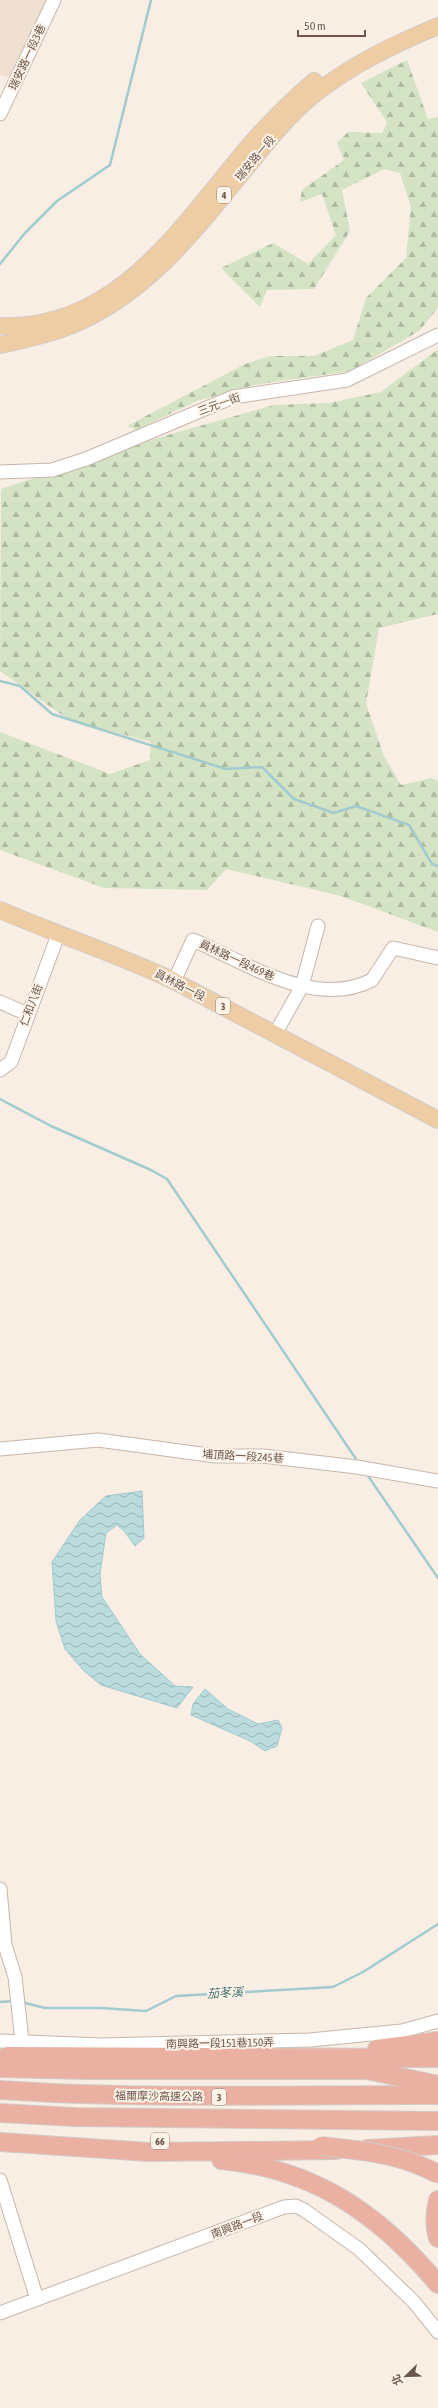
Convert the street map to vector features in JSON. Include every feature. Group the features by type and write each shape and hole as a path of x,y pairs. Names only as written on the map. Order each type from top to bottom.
{"highway":[{"path":"301,2057 438,2041"},
{"path":"0,2056 85,2055 438,2058"},
{"path":"0,2068 367,2070 438,2085"},
{"name":"福爾摩沙高速公路","path":"0,2090 214,2097 301,2094 438,2095"},
{"name":"福爾摩沙高速公路","path":"0,2113 74,2117 438,2121"},
{"name":"66","path":"0,2134 74,2138 321,2146 389,2154 424,2166 438,2174"},
{"path":"0,2142 149,2152 239,2162 289,2175 340,2196 378,2222 414,2255 438,2284"},
{"path":"149,2152 349,2150 438,2145"},
{"path":"438,2200 436,2231 438,2238"}],"main road":[{"name":"瑞安路一段","path":"0,326 44,324 69,315 114,291 158,256 255,139 292,99 346,58 391,34 438,15"},
{"name":"瑞安路一段","path":"0,345 70,327 110,306 153,275 177,252 290,117 316,94 352,67 393,45 438,26"},
{"name":"員林路一段","path":"0,910 58,935 133,962 174,981 438,1120"}],"street":[{"name":"瑞安路一段3巷","path":"0,114 54,0"},
{"name":"三元一街","path":"0,472 52,470 86,459 233,397 347,380 438,335"},
{"path":"275,1034 302,986 318,926"},
{"name":"仁和八街","path":"0,1070 11,1062 27,1014 58,935"},
{"name":"員林路一段469巷","path":"174,981 193,940 275,978 302,986"},
{"path":"302,986 347,988 372,980 393,948 438,958"},
{"path":"0,1002 27,1014"},
{"name":"埔頂路一段245巷","path":"0,1449 98,1440 216,1456 279,1458 357,1467 438,1481"},
{"path":"0,1889 5,1945 18,1992 22,2041"},
{"name":"南興路一段151巷150弄","path":"0,2041 102,2045 310,2040 402,2031 438,2021"},
{"path":"0,2180 37,2300"},
{"name":"南興路一段","path":"0,2313 284,2207 296,2206 333,2229 368,2257 414,2302 438,2332"}],"shaded area":[{"path":"0,0 48,0 11,77 0,75"}],"green space":[{"path":"407,60 428,119 438,117 438,308 419,331 350,371 254,385 197,401 136,430 127,426 245,364 270,356 314,356 353,340 366,298 406,258 411,207 400,173 384,169 342,190 350,231 314,289 267,290 260,307 221,268 273,243 308,264 336,235 322,194 300,202 302,190 344,160 337,143 348,132 382,133 387,122 361,83"},
{"path":"438,349 438,614 379,628 366,704 384,756 401,785 432,778 438,781 438,932 341,896 226,869 207,890 104,888 0,850 0,732 110,774 150,760 151,742 69,720 0,671 1,489 161,437 274,405 329,403 381,392"}],"water":[{"path":"142,1491 144,1538 135,1546 124,1531 117,1525 106,1533 100,1574 102,1597 140,1654 175,1686 193,1687 177,1708 101,1685 84,1671 65,1649 56,1621 52,1562 80,1520 106,1496"},
{"path":"205,1689 228,1709 258,1724 278,1720 282,1728 277,1746 265,1751 250,1741 191,1715 193,1704"}],"waterway":[{"path":"0,264 25,233 57,201 110,165 151,0"},
{"path":"0,681 20,686 52,714 226,769 262,767 294,799 334,813 356,806 409,825 432,864 438,866"},
{"path":"0,1099 51,1126 151,1170 167,1179 356,1459"},
{"path":"366,1473 438,1578"},
{"name":"茄苳溪","path":"21,2002 45,2008 101,2008 146,2011 176,1996 333,1987 363,1972 438,1924"},
{"name":"茄苳溪","path":"0,2002 14,2001"}]}
